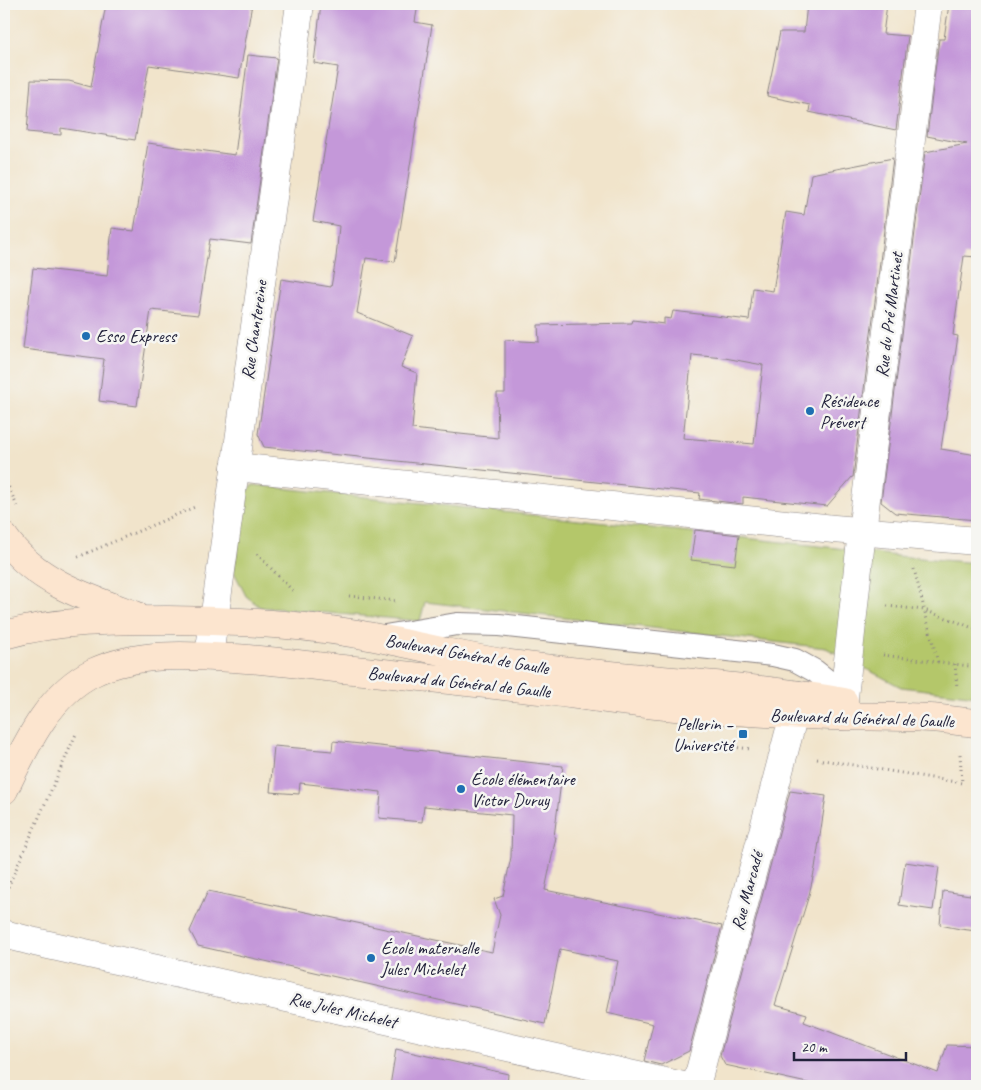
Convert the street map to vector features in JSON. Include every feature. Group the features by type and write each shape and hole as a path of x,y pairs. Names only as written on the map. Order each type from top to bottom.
{"main road":[{"path":"4,537 9,545 51,580 92,600 151,620"},
{"name":"Boulevard Général de Gaulle","path":"4,635 26,629 62,624 117,620 214,620 310,627 517,665 796,705"},
{"name":"Boulevard du Général de Gaulle","path":"4,790 29,740 48,712 64,694 81,680 96,672 143,658 209,656 258,660 746,713 796,705 968,722"}],"street":[{"name":"Rue Chantereine","path":"209,656 300,4"},
{"name":"Rue du Pré Martinet","path":"842,709 862,532 928,4"},
{"path":"233,479 977,541"},
{"name":"Rue Marcadé","path":"683,1086 796,705"},
{"name":"Rue Jules Michelet","path":"4,934 683,1086"}],"lane":[{"path":"376,638 457,624 484,624 773,655 795,660 815,671 829,682 842,709"}],"path":[{"path":"4,244 6,217"},
{"path":"4,334 4,348"},
{"path":"4,443 5,479 18,509"},
{"path":"77,557 233,479"},
{"path":"906,535 938,662"},
{"path":"882,605 924,610 977,630"},
{"path":"725,746 783,753 962,783 968,722 956,664"},
{"path":"4,896 79,727"}],"green space":[{"path":"254,485 897,556 977,563 977,696 901,687 826,648 425,602 420,621 260,607 246,596 234,572 247,490"}],"building":[{"path":"106,4 252,4 239,78 149,65 135,140 61,128 61,135 27,132 31,80 69,81 91,87"},
{"path":"321,4 418,4 415,22 432,25 395,262 366,258 357,313 413,336 401,367 417,373 412,429 498,438 497,393 505,393 505,340 539,342 538,325 632,323 633,320 664,324 664,318 671,319 673,311 749,320 753,288 773,291 786,212 804,215 811,174 893,158 853,477 827,506 743,497 743,504 699,499 700,493 264,447 258,434 281,279 331,287 336,258 339,226 313,221 338,67 314,63","holes":["692,355 725,358 763,365 754,444 683,438"]},
{"path":"807,4 887,4 883,34 908,36 896,130 809,112 810,105 767,96 780,32 804,32"},
{"path":"949,4 977,4 977,257 964,256 953,335 958,336 941,449 977,455 977,520 895,513 881,502 925,152 967,144 927,136 939,39 944,39"},
{"path":"248,55 277,58 251,244 210,239 198,315 151,310 137,406 99,401 104,359 23,349 33,268 107,276 112,228 134,231 148,143 235,155"},
{"path":"695,530 739,535 735,565 691,560"},
{"path":"333,741 563,766 554,837 556,837 545,890 722,926 689,1051 661,1065 644,1061 653,1024 607,1013 618,961 560,949 545,1024 198,946 190,931 208,891 492,952 500,915 494,899 503,896 511,857 512,815 424,806 422,822 379,818 381,792 300,783 299,794 270,792 274,746 332,751"},
{"path":"790,791 826,796 809,895 775,1005 807,1014 804,1022 938,1073 947,1045 977,1046 977,1086 821,1086 725,1065 720,1056"},
{"path":"905,862 939,867 933,910 899,905"},
{"path":"943,891 977,896 977,931 940,925"},
{"path":"396,1049 508,1074 507,1086 390,1086"}],"place":[{"name":"Esso Express","path":"86,336"},
{"name":"Résidence Prévert","path":"810,411"},
{"name":"Pellerin – Université","path":"743,734"},
{"name":"École élémentaire Victor Duruy","path":"461,789"},
{"name":"École maternelle Jules Michelet","path":"371,958"}]}
